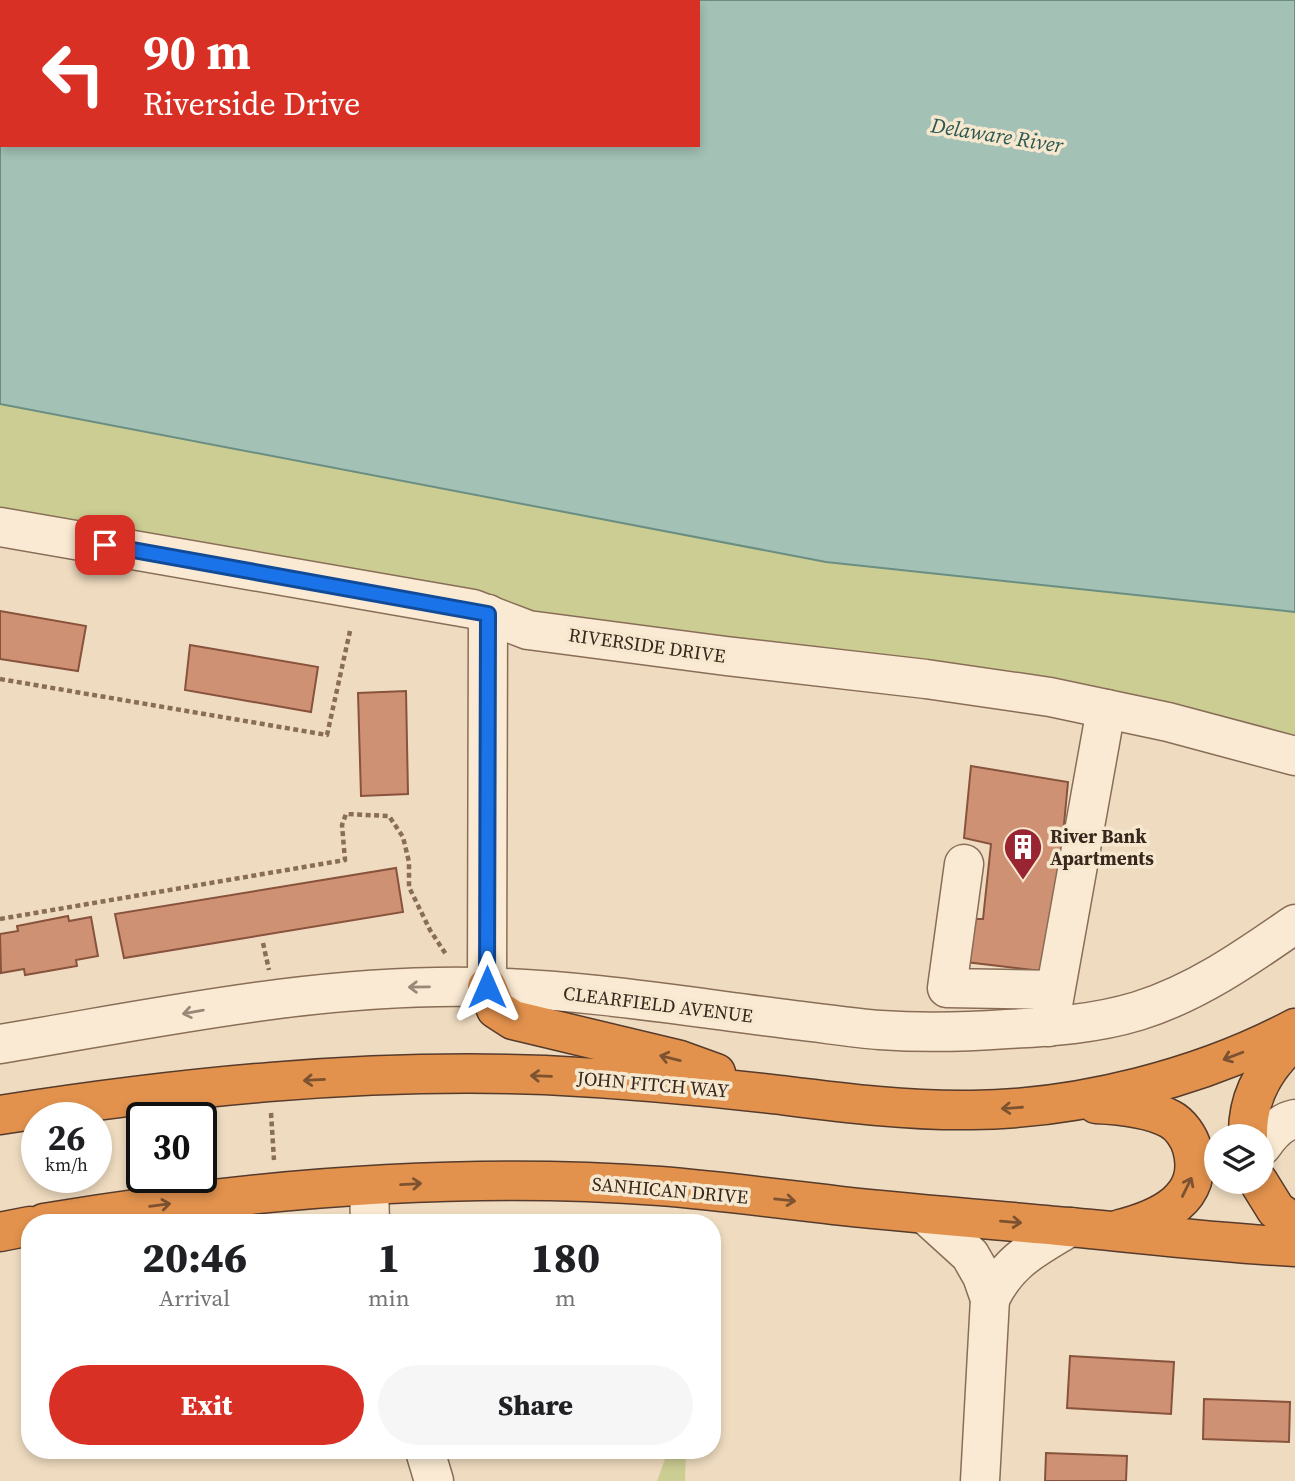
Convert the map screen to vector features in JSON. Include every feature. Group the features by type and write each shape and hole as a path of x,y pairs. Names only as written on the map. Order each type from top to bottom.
{"highway":[{"path":"487,987 496,1009 513,1020 681,1060 781,1096"},
{"name":"JOHN FITCH WAY","path":"0,1115 124,1097 269,1082 428,1074 556,1076 648,1082 876,1107 973,1110 1055,1103 1157,1082 1241,1053 1295,1028"},
{"path":"1249,1124 1252,1100 1258,1083 1265,1071 1295,1040"},
{"path":"1055,1103 1101,1105 1157,1114 1171,1119 1180,1127 1191,1145 1195,1164 1191,1183 1178,1203 1158,1218 1111,1231"},
{"name":"SANHICAN DRIVE","path":"101,1214 220,1198 369,1186 542,1181 661,1186 926,1215 1295,1247"},
{"path":"1266,1194 1276,1210 1295,1224"},
{"path":"0,1232 21,1228"}],"street":[{"name":"RIVERSIDE DRIVE","path":"0,527 488,614 527,630 1050,697 1168,722 1295,756"},
{"path":"487,987 488,614"},
{"path":"1049,1027 1106,709"},
{"path":"940,1031 964,864"},
{"name":"CLEARFIELD AVENUE","path":"0,1044 268,999 367,989 487,987 570,993 880,1030 940,1031 1084,1024 1137,1011 1182,995 1253,953 1295,924"},
{"path":"947,988 1055,990"},
{"path":"1274,1131 1288,1120 1295,1119"},
{"path":"369,1186 370,1214"},
{"path":"926,1215 970,1255 982,1276 989,1299 980,1481"},
{"path":"989,1299 1001,1277 1031,1250 1070,1227"},
{"path":"427,1459 434,1481"}],"path":[{"path":"0,679 327,735 350,631"},
{"path":"0,919 345,860 342,825 346,814 389,816 403,837 409,862 409,887 430,930 451,962"},
{"path":"263,943 271,978"}],"green space":[{"path":"0,404 826,562 1295,612 1295,744 524,616 340,568 0,507"},
{"path":"665,1459 686,1459 685,1481 657,1481"}],"water":[{"name":"Delaware River","path":"700,0 1295,0 1295,612 826,562 0,404 0,147 700,147"}],"building":[{"path":"0,611 86,626 78,671 0,659"},
{"path":"190,645 318,667 311,712 185,690"},
{"path":"406,691 408,794 361,796 358,693"},
{"name":"River Bank Apartments","path":"971,766 1068,782 1050,972 966,962 967,919 983,919 991,844 964,838"},
{"path":"396,868 403,912 124,958 115,914"},
{"path":"68,916 69,921 91,917 98,956 76,960 77,966 25,975 24,969 1,973 0,934 18,931 17,926"},
{"path":"1070,1356 1174,1362 1171,1414 1067,1408"},
{"path":"1204,1399 1290,1402 1289,1442 1203,1439"},
{"path":"1046,1453 1127,1456 1126,1481 1045,1481"}],"place":[{"name":"River Bank Apartments","path":"1023,881"}],"route":[{"path":"105,545 488,614 487,987"}]}
